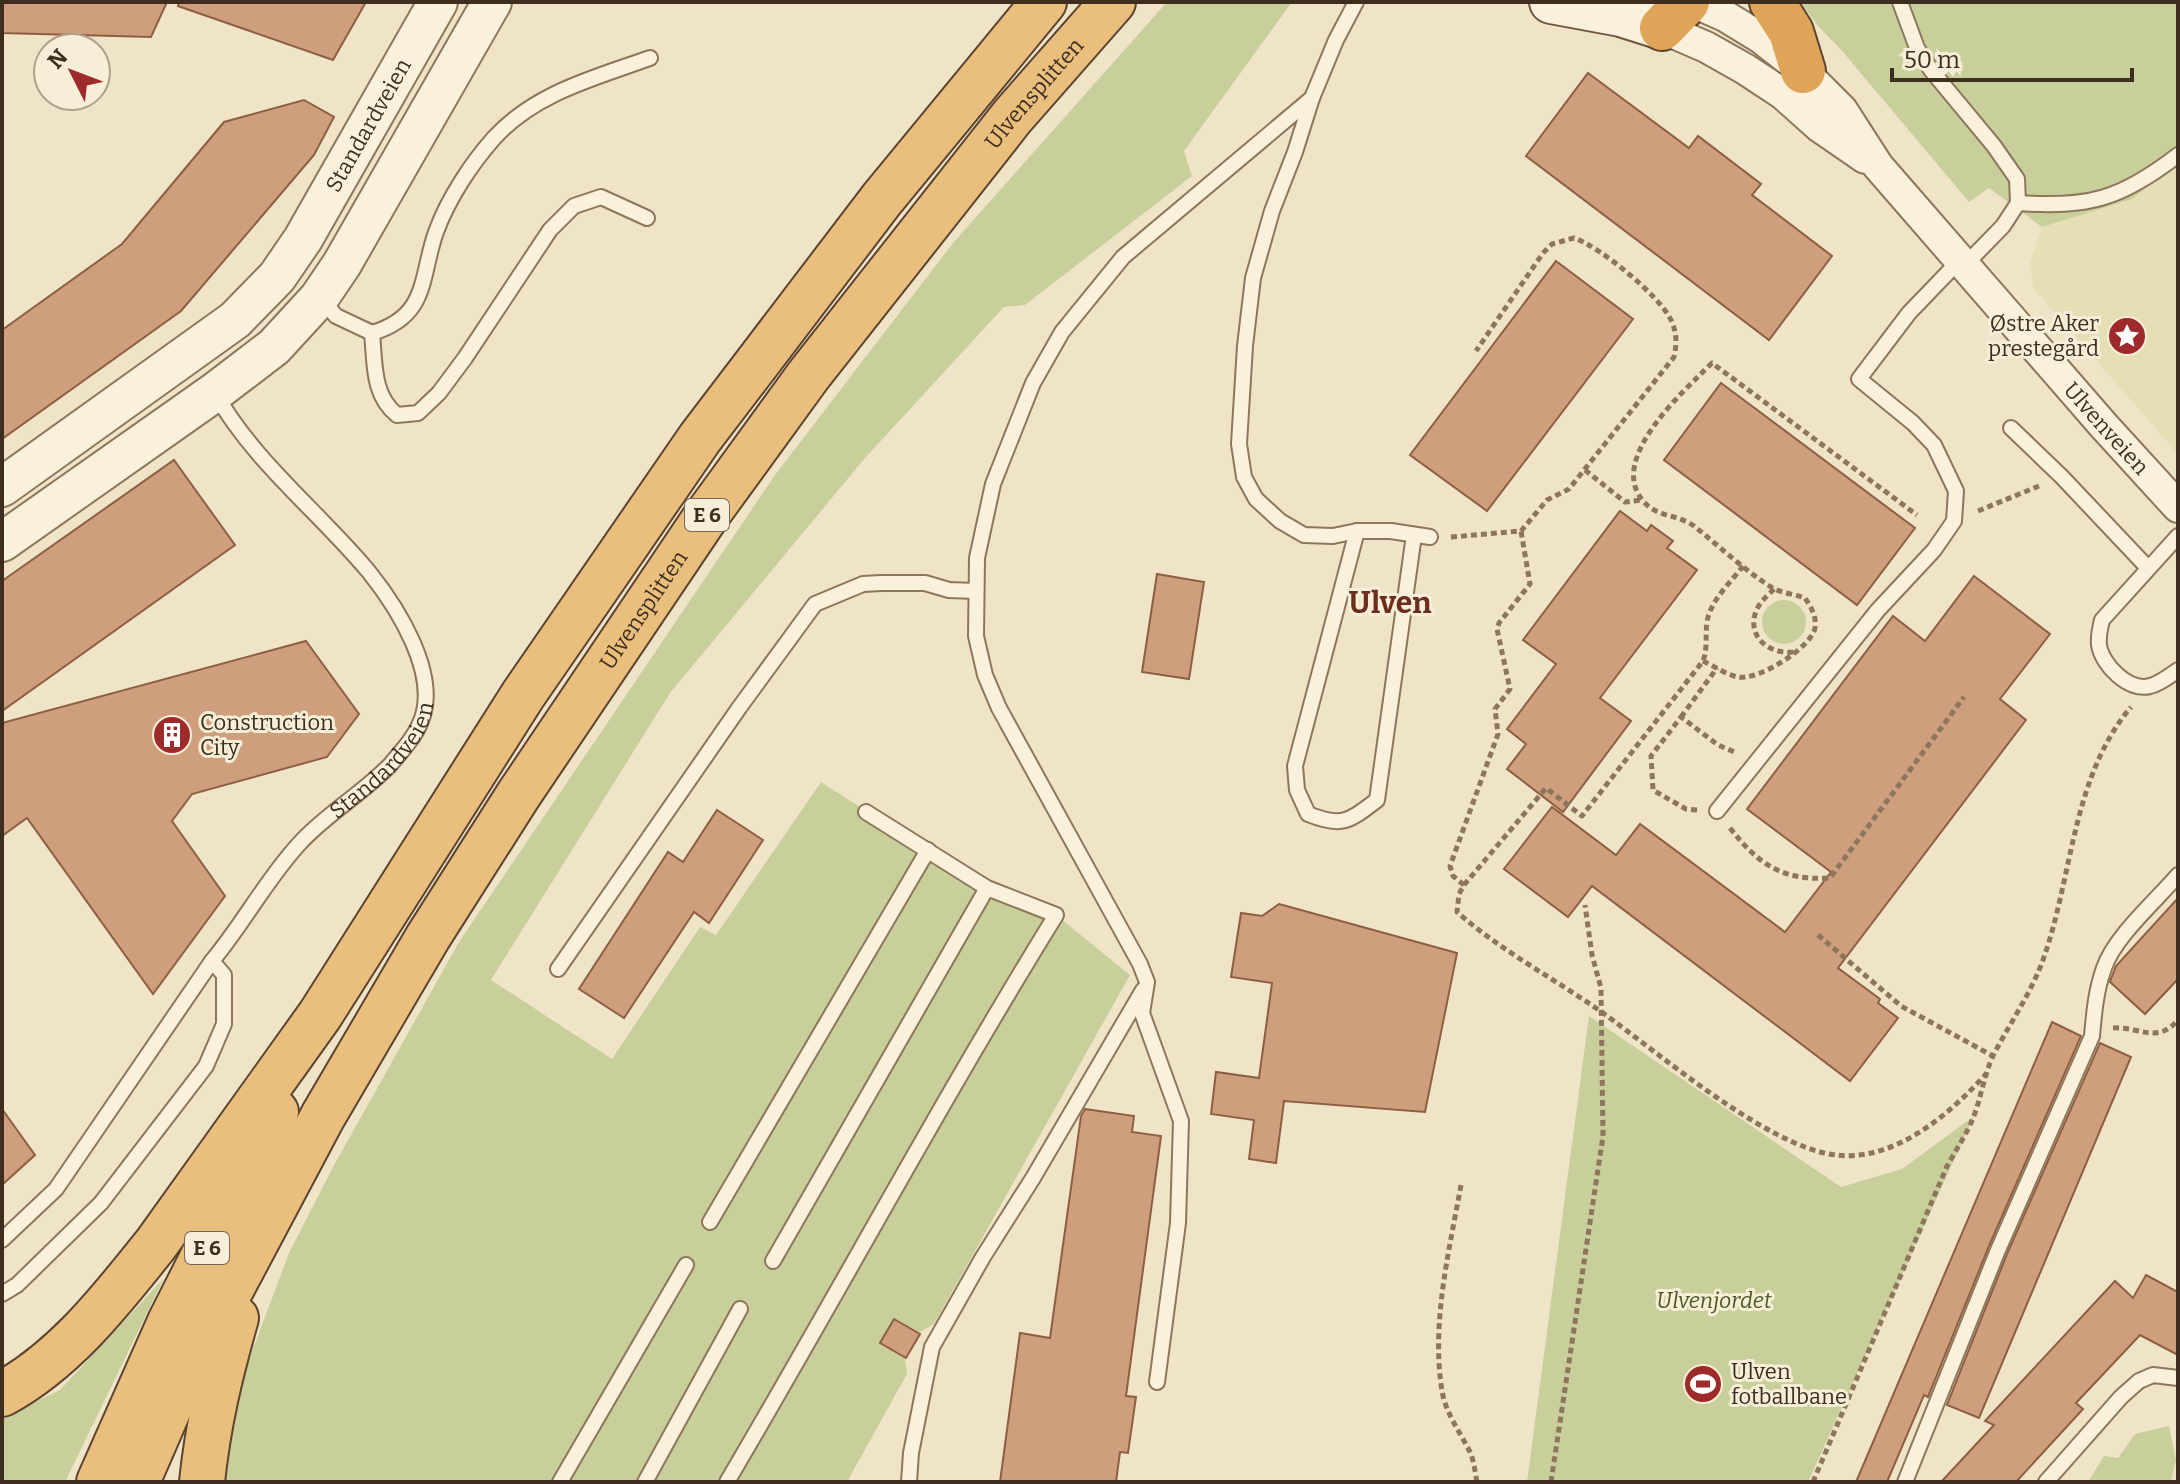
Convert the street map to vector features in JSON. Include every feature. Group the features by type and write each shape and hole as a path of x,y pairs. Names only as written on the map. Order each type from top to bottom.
{"highway":[{"name":"E 6","path":"2,1394 54,1357 127,1281 320,1015 554,647 700,438 872,211 1044,2"},
{"name":"Ulvensplitten","path":"289,1182 323,1116 436,924 612,653 707,515 808,376 930,218 1012,117 1113,2"},
{"path":"1772,2 1791,32 1803,71"},
{"name":"E 6","path":"99,1482 170,1322 259,1148 320,1015"},
{"name":"E 6","path":"137,1482 174,1397 289,1182"},
{"name":"E 6","path":"202,1482 207,1429 241,1300 289,1182"}],"main road":[{"name":"Ulvenveien","path":"1551,2 1621,15 1677,8"}],"street":[{"name":"Standardveien","path":"2,487 235,320 277,277 303,239 438,2"},
{"name":"Standardveien","path":"2,542 274,347 319,298 342,264 492,2"},
{"name":"Ulvenveien","path":"1677,8 1725,16 1761,38 1803,71 1842,110 1878,166 2178,507"},
{"name":"Ulvenveien","path":"1677,8 1706,47 1783,94 1820,127 1878,166"}],"lane":[{"path":"1356,2 1312,98 1272,211 1253,278 1239,444 1244,477 1256,499 1280,521 1304,535 1391,531 1430,537"},
{"path":"1717,811 1878,610 1934,550 1954,521 1956,491 1934,445 1913,423 1859,379 1909,313 2003,226 2018,203 2019,189 2014,171 1931,70 1917,48 1900,2"},
{"path":"319,298 336,316 372,333 393,327 411,310 426,280 436,232 460,184 493,139 521,112 555,93 650,58"},
{"path":"1157,1382 1178,1223 1181,1121 1142,1013 1147,982 1140,964 999,708 985,675 976,636 977,558 993,484 1033,383 1062,332 1123,257 1312,98"},
{"path":"2018,203 2086,203 2117,194 2148,178 2178,155"},
{"path":"372,333 378,390 386,406 397,415 418,413 439,393 550,230 574,206 601,197 647,218"},
{"name":"Standardveien","path":"2,1240 56,1189 212,961 239,930 297,846 318,824 389,766 411,740 422,720 425,701 422,671 400,615 369,573 262,458 226,412 215,392"},
{"path":"2011,428 2148,568"},
{"path":"1357,531 1295,766 1297,790 1308,814 1331,823 1353,818 1377,800 1414,535"},
{"path":"2178,536 2102,620 2099,633 2099,648 2122,679 2136,687 2151,686 2178,670"},
{"path":"558,969 815,604 863,584 925,583 949,590 976,591"},
{"path":"727,1482 923,1137 1056,915 987,888 866,812"},
{"path":"710,1222 928,850"},
{"path":"1905,1482 1998,1250 2092,1036 2095,1005 2105,966 2111,953 2178,875"},
{"path":"773,1261 987,888"},
{"path":"2,1294 17,1285 101,1203 206,1066 224,1024 224,975 212,961"},
{"path":"909,1482 911,1453 932,1347 1147,982"},
{"path":"560,1482 686,1265"},
{"path":"645,1482 740,1309"},
{"path":"2046,1482 2121,1397 2139,1381 2153,1375 2178,1378"}],"path":[{"path":"1430,537 1521,531 1547,500 1569,489 1585,470 1674,357 1677,344 1662,304 1602,253 1574,238 1552,244 1543,253 1476,351"},
{"path":"1703,661 1739,678 1753,675 1799,651 1810,642 1815,630 1813,611 1805,598 1774,589 1690,523 1652,510 1641,500 1634,485 1633,470 1641,447 1669,407 1712,363 1917,515"},
{"path":"1585,470 1625,502 1641,500"},
{"path":"1954,521 2062,477"},
{"path":"1464,885 1453,876 1450,866 1498,734 1495,709 1510,689 1497,629 1530,584 1521,531"},
{"path":"1743,566 1711,608 1703,661 1582,816 1546,788 1464,885 1459,894 1457,912 1761,1125 1788,1140 1835,1155 1858,1156 1872,1152 1925,1129 1986,1074"},
{"path":"1774,589 1758,608 1755,631 1766,647 1781,654 1799,651"},
{"path":"1717,668 1651,756 1653,790 1686,809 1717,811 1750,853 1778,871 1808,880 1830,878 1964,697"},
{"path":"1813,1482 1947,1166 1971,1122 1993,1056 2027,999 2044,959 2086,787 2097,760 2112,729 2151,686"},
{"path":"1681,717 1718,745 1756,761"},
{"path":"1551,1482 1603,1136 1601,988 1592,955 1585,905"},
{"path":"1818,935 1901,1006 1993,1056"},
{"path":"2092,1036 2101,1029 2119,1027 2151,1033 2169,1031 2178,1020"},
{"path":"1461,1185 1442,1288 1440,1346 1443,1393 1455,1427 1471,1454 1477,1482"}],"shaded area":[{"name":"Østre Aker prestegård","path":"2178,161 2178,454 2033,288 2030,262 2042,227 2075,215"}],"green space":[{"path":"1167,2 1292,2 1184,151 1192,176 1025,305 1004,307 865,458 670,693 491,980 612,1059 700,927 716,935 821,782 987,888 1056,915 1130,975 934,1324 918,1333 894,1320 880,1343 905,1358 907,1374 847,1482 224,1482 224,1426 289,1253 333,1167 459,942 775,475 953,243"},
{"path":"1800,2 2178,2 2178,161 2132,199 2042,227 1989,188 1969,202"},
{"path":"1784,600 1800,606 1806,622 1800,638 1784,644 1768,638 1762,622 1768,606"},
{"name":"Ulvenjordet","path":"1589,1016 1841,1187 1902,1169 1974,1116 1808,1482 1527,1482"},
{"path":"164,1278 65,1482 2,1482 2,1418 60,1390"},
{"path":"2169,1426 2176,1460 2171,1482 2088,1482 2104,1456 2118,1458 2135,1434"}],"building":[{"path":"2,2 167,2 151,37 112,36 112,32 2,33"},
{"path":"179,2 366,2 333,60 178,6"},
{"path":"1588,73 1689,148 1698,136 1761,184 1752,195 1832,256 1769,340 1526,156"},
{"path":"304,100 334,117 314,155 181,311 2,439 2,330 122,244 224,122"},
{"path":"1556,261 1633,319 1487,511 1410,455"},
{"path":"1721,383 1915,528 1857,605 1664,460"},
{"path":"174,460 235,545 2,711 2,581"},
{"path":"1620,511 1647,531 1651,525 1673,541 1667,548 1697,570 1600,698 1631,721 1563,812 1507,769 1526,744 1507,729 1556,664 1523,640"},
{"path":"1157,574 1204,582 1189,679 1142,672"},
{"path":"1974,576 2050,634 2000,699 2026,720 1838,968 1880,999 1878,1003 1898,1018 1850,1081 1592,886 1568,917 1504,869 1552,807 1616,855 1640,824 1785,932 1831,872 1747,809 1893,616 1925,641"},
{"name":"Construction City","path":"306,641 359,714 327,757 192,794 172,821 225,896 153,994 27,818 2,836 2,723"},
{"path":"717,810 763,840 709,923 694,912 624,1018 579,989 668,852 683,862"},
{"path":"2178,898 2178,979 2145,1014 2110,982 2116,966"},
{"path":"1279,904 1457,953 1425,1112 1284,1101 1276,1163 1249,1159 1254,1120 1211,1114 1216,1072 1259,1078 1272,983 1231,977 1241,913 1262,916"},
{"path":"2052,1022 2081,1036 1989,1246 1928,1397 1924,1395 1887,1482 1856,1482"},
{"path":"2100,1043 2131,1057 1979,1418 1947,1405 2007,1254"},
{"path":"2,1109 35,1155 2,1185"},
{"path":"1085,1109 1134,1116 1132,1132 1161,1136 1126,1396 1136,1397 1128,1453 1120,1452 1116,1482 1000,1482 1020,1333 1050,1338 1081,1116"},
{"path":"2146,1275 2178,1292 2178,1355 2140,1335 2076,1403 2083,1409 2016,1482 1941,1482 1994,1425 1985,1421 2115,1281 2133,1298"},
{"path":"894,1319 920,1334 906,1358 880,1343"}],"place":[{"name":"Østre Aker prestegård","path":"2127,336"},
{"name":"Construction City","path":"172,735"},
{"name":"Ulven fotballbane","path":"1703,1384"}],"district":[{"name":"Ulven","path":"1390,603"}]}
